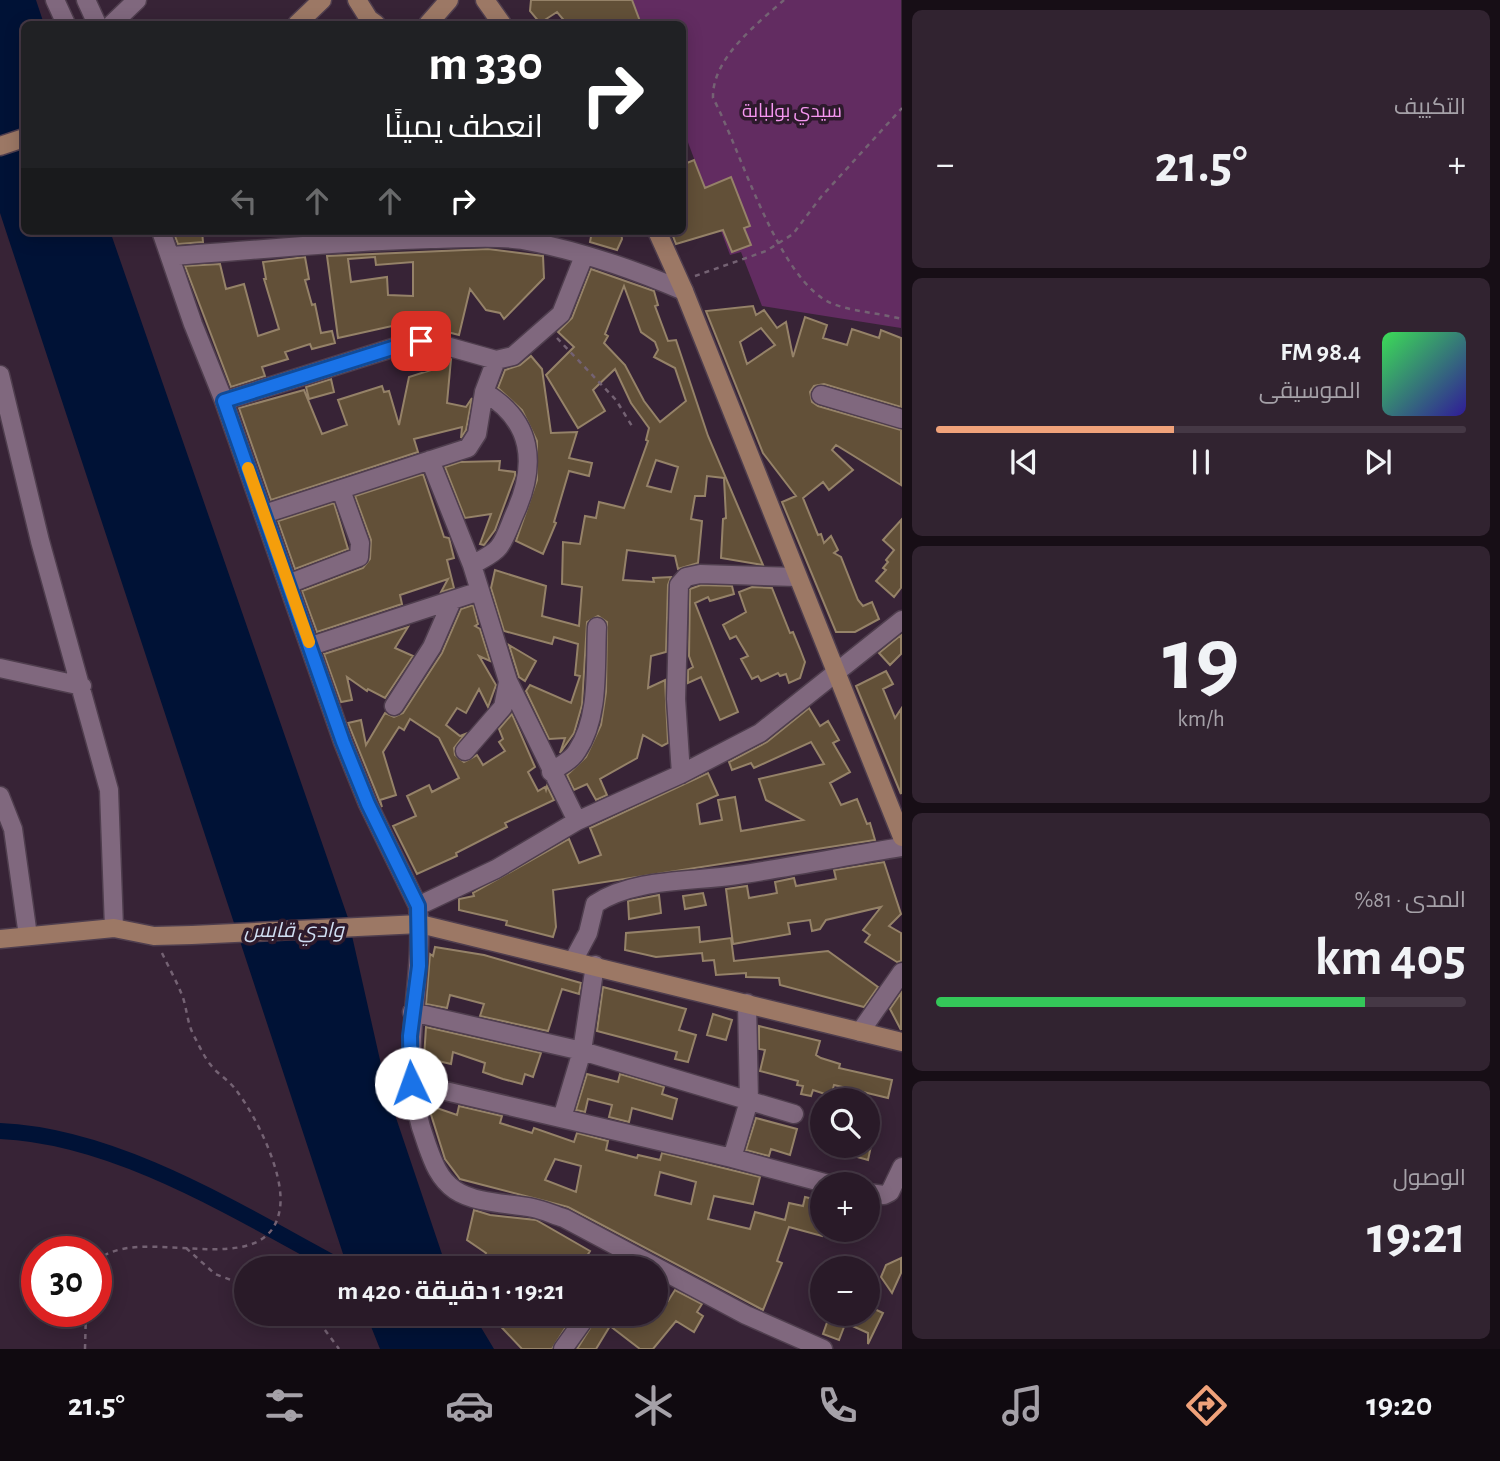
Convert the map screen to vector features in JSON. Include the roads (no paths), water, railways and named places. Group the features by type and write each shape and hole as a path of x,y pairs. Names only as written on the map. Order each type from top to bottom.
{"main road":[{"path":"300,21 322,0"},
{"path":"357,0 373,21"},
{"path":"485,0 500,21"},
{"path":"431,21 451,1"},
{"path":"0,146 21,139"},
{"path":"659,235 682,286 901,837"},
{"path":"0,939 114,928 154,936 359,929 419,924 901,1042"}],"street":[{"path":"55,0 65,21"},
{"path":"86,0 96,21"},
{"path":"115,21 137,0"},
{"path":"163,235 193,324 224,401 343,742 368,804 418,906 419,966 412,1012 411,1083 421,1129 434,1165 444,1181 456,1191 555,1215 746,1315 823,1349"},
{"path":"171,257 359,242 494,238 521,240 584,256 682,286"},
{"path":"224,401 405,344 432,342 496,360 513,356 561,314 571,296 584,256"},
{"path":"264,514 456,453 472,444 484,392 496,360"},
{"path":"0,375 40,541 109,790 114,928"},
{"path":"472,565 498,548 521,500 530,463 524,439 513,415 484,392"},
{"path":"821,395 901,419"},
{"path":"430,460 472,565 508,681 577,821"},
{"path":"288,584 359,557 359,543 341,490"},
{"path":"681,774 676,699 677,591 681,580 700,574 797,577"},
{"path":"311,646 480,591"},
{"path":"394,706 432,647 452,601"},
{"path":"418,906 496,869 577,821 681,774 760,733 901,620"},
{"path":"551,772 576,754 584,736 593,699 597,627"},
{"path":"0,668 82,686"},
{"path":"465,751 503,707 508,681"},
{"path":"0,796 13,830 28,936"},
{"path":"573,961 588,933 595,904 606,897 631,889 739,875 901,847"},
{"path":"562,1118 582,1051 595,965"},
{"path":"860,1032 901,972"},
{"path":"732,1158 749,1101 747,1003"},
{"path":"412,1012 582,1051 794,1114"},
{"path":"411,1083 732,1158 810,1179"},
{"path":"880,1194 890,1192 901,1167"},
{"path":"563,1349 579,1326"}],"water":[{"name":"وادي قابس","path":"0,0 36,0 43,21 21,21 21,235 111,235 348,918 387,1091 443,1256 344,1256 0,213"},
{"path":"371,1326 480,1326 494,1349 380,1349"}],"waterway":[{"path":"0,1131 45,1136 134,1162 221,1202 320,1256"}],"park label":[{"name":"سيدي بولبابة","path":"792,110"}]}
